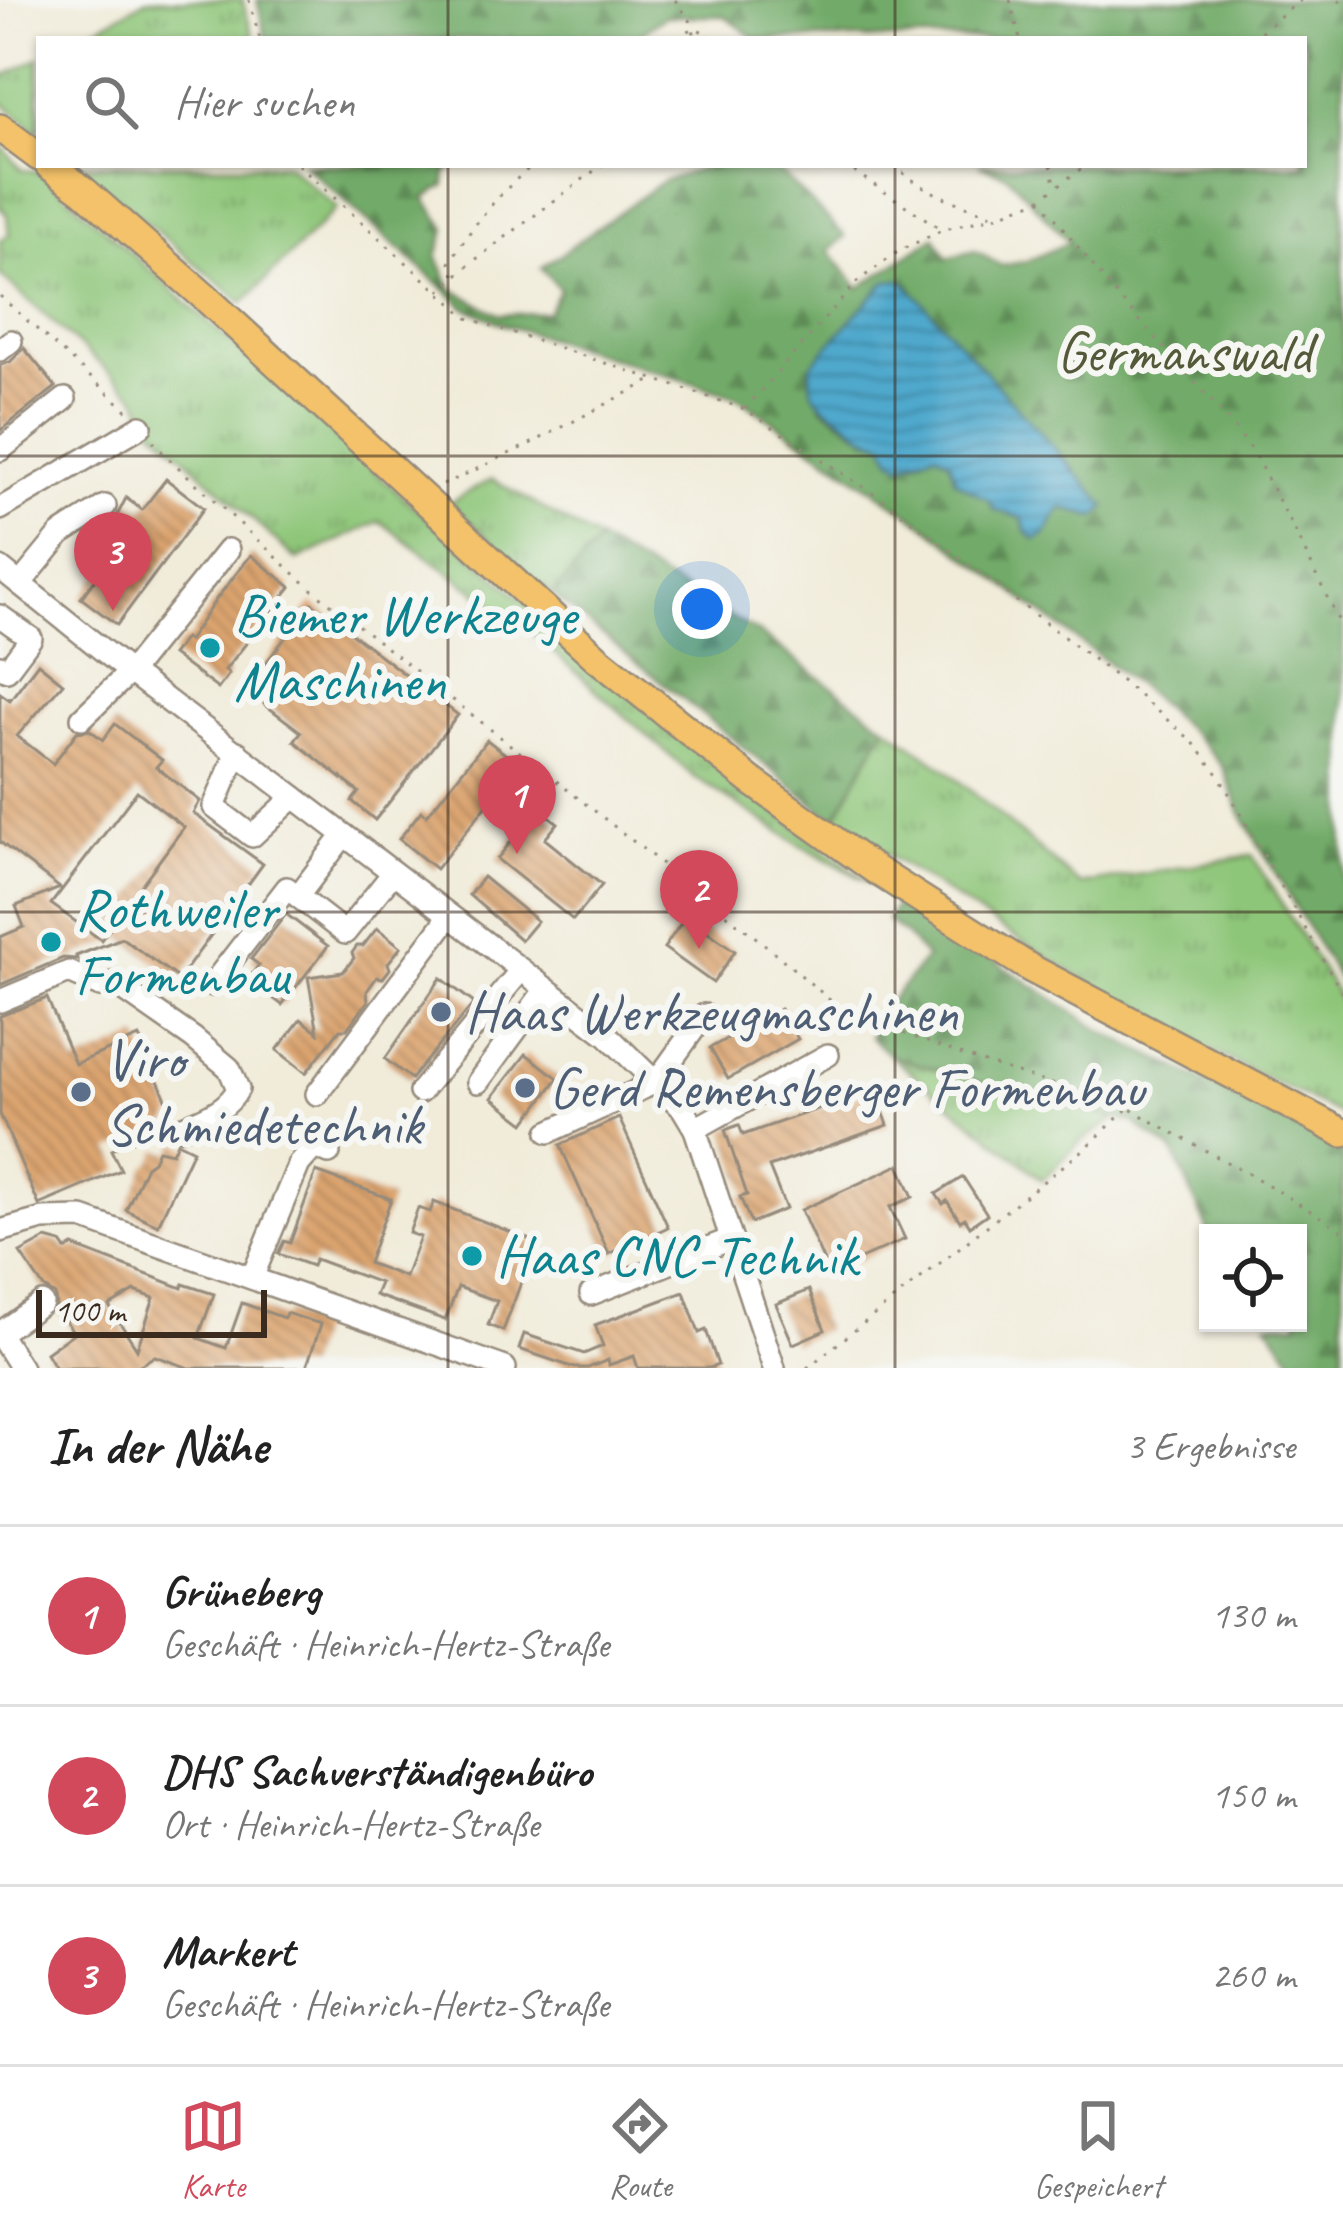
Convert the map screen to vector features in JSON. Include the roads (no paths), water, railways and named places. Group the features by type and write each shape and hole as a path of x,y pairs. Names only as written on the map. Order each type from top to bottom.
{"main road":[{"path":"0,128 36,156"},
{"path":"53,168 207,299 597,658 750,780 874,869 1030,968 1343,1132"}],"street":[{"path":"0,450 65,399"},
{"path":"0,509 141,426"},
{"path":"20,584 62,534 105,506"},
{"path":"82,718 130,672 228,550"},
{"path":"0,568 608,1035 683,1109 694,1129 774,1368"},
{"path":"0,616 31,638 7,670 0,666"},
{"path":"237,752 214,807 252,836 295,797"},
{"path":"298,896 344,835"},
{"path":"212,985 287,888 345,933 393,873"},
{"path":"316,1094 448,916"},
{"path":"420,1091 521,970"},
{"path":"0,1001 68,972 100,986 114,983 150,1007 230,1068 236,1080 238,1088 230,1102 181,1128"},
{"path":"478,1082 546,989"},
{"path":"549,1132 656,1082 704,1015"},
{"path":"694,1129 828,1054"},
{"path":"252,1279 299,1164 315,1146 328,1153"},
{"path":"0,1231 43,1219 82,1218 252,1279 451,1359 505,1368"},
{"path":"591,1294 731,1239"},
{"path":"21,1368 0,1334 42,1303"}],"water":[{"path":"903,280 1106,506 1096,517 1061,508 1045,535 1035,540 1022,518 993,509 990,501 955,480 950,461 935,452 902,465 884,443 862,434 817,398 810,366 886,281"}],"place":[{"name":"Markert","path":"113,611"},
{"name":"Biemer Werkzeuge Maschinen","path":"210,648"},
{"name":"Grüneberg","path":"517,854"},
{"name":"Rothweiler Formenbau","path":"51,942"},
{"name":"DHS Sachverständigenbüro","path":"699,949"},
{"name":"Haas Werkzeugmaschinen","path":"441,1012"},
{"name":"Gerd Remensberger Formenbau","path":"525,1088"},
{"name":"Viro Schmiedetechnik","path":"81,1092"},
{"name":"Haas CNC-Technik","path":"472,1256"}],"park label":[{"name":"Germanswald","path":"1184,352"}]}
